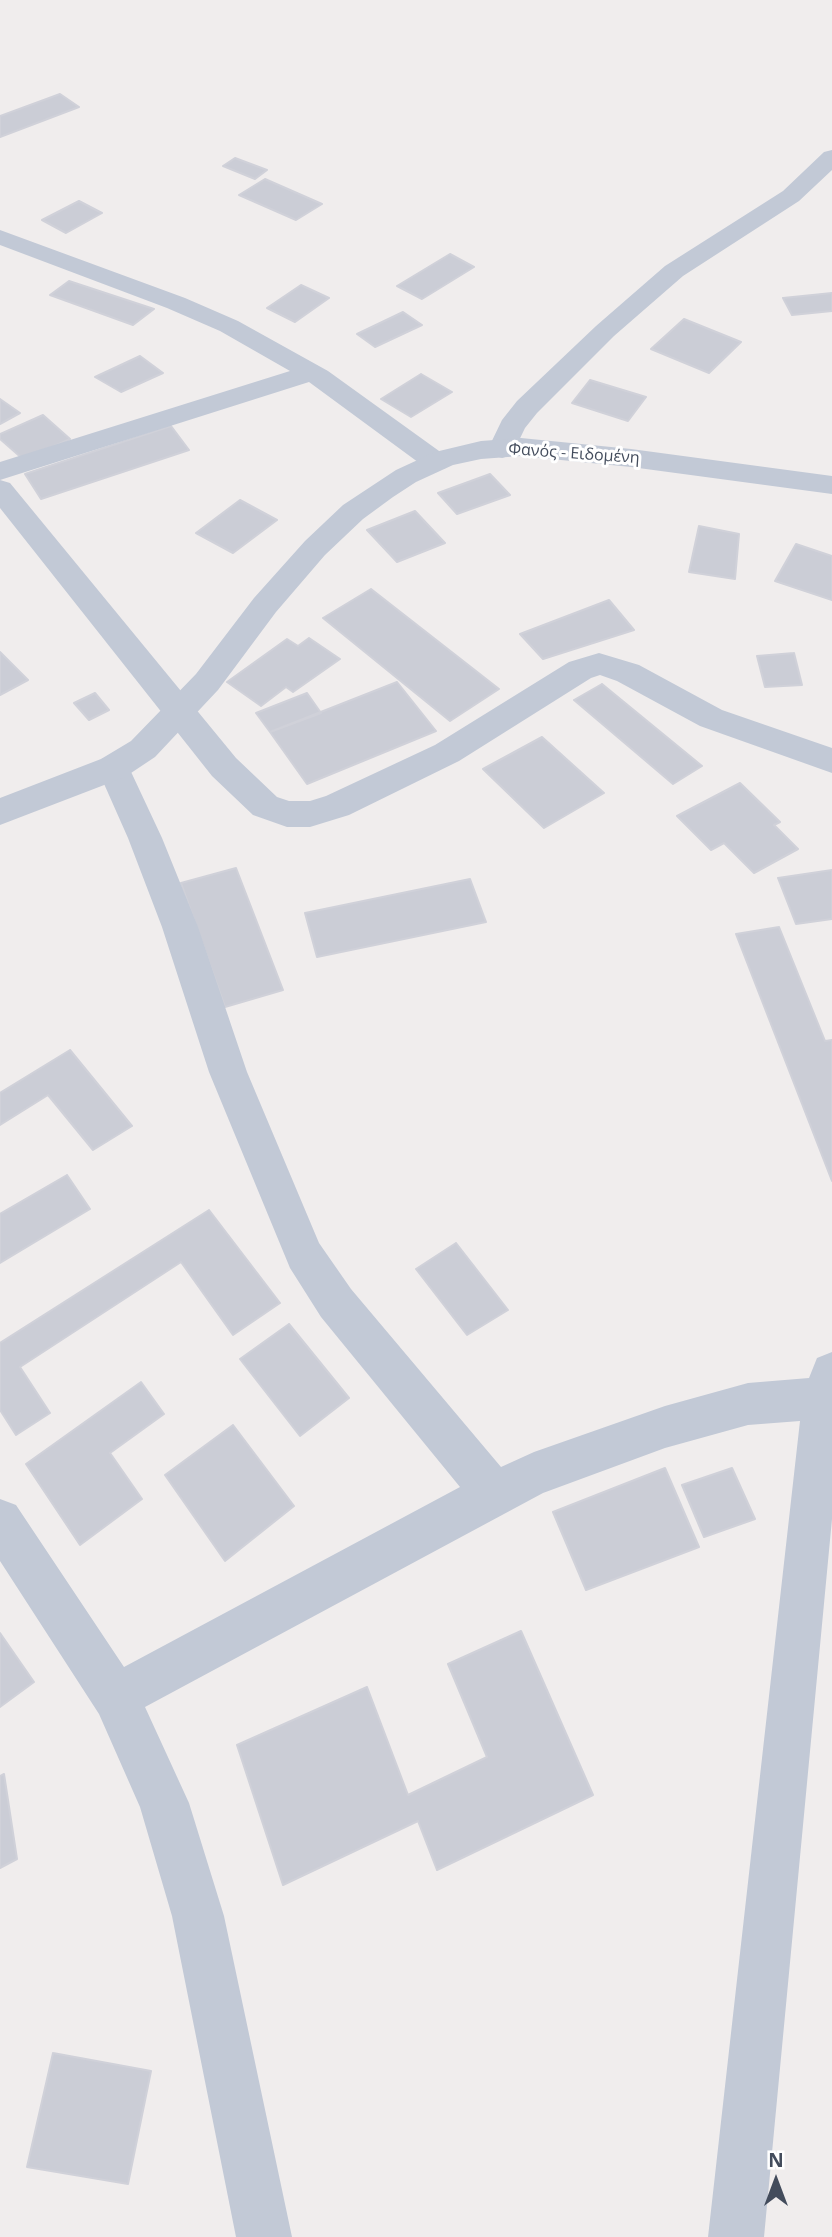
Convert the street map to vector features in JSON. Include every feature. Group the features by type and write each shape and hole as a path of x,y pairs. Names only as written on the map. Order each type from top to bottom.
{"street":[{"path":"502,449 512,426 527,407 605,331 674,271 791,196 832,157"},
{"path":"0,237 176,303 229,326 312,373 436,462"},
{"path":"0,471 312,373"},
{"name":"Φανός - Ειδομένη","path":"128,758 178,713 207,682 265,605 314,548 353,512 406,476 436,462 481,450 521,447 832,485"},
{"path":"0,489 178,713 245,789 265,806 287,814 310,814 337,806 447,753 580,670 599,664 628,673 711,718 832,761"},
{"path":"0,812 128,758 145,838 180,927 228,1072 304,1255 336,1303 494,1493"},
{"path":"116,1697 534,1474 665,1427 829,1385 815,1465 736,2237"},
{"path":"0,1521 116,1697 164,1803 198,1916 264,2237"}],"building":[{"path":"60,94 79,107 0,137 0,116"},
{"path":"235,158 267,170 255,179 223,166"},
{"path":"265,179 322,204 296,220 239,195"},
{"path":"79,201 102,213 66,233 42,220"},
{"path":"450,254 474,267 422,299 397,286"},
{"path":"69,281 154,309 133,325 50,295"},
{"path":"301,285 329,298 295,322 267,308"},
{"path":"832,293 832,311 792,315 783,298"},
{"path":"403,312 422,325 375,347 357,334"},
{"path":"684,319 741,342 709,373 651,349"},
{"path":"140,356 163,373 121,392 95,377"},
{"path":"421,374 452,392 411,417 381,399"},
{"path":"590,380 646,397 628,421 572,403"},
{"path":"0,399 20,413 0,424"},
{"path":"43,415 70,439 24,460 0,439 0,434"},
{"path":"171,426 189,450 41,499 25,474"},
{"path":"490,474 510,495 457,514 438,493"},
{"path":"240,500 277,520 233,553 196,533"},
{"path":"415,511 445,543 397,562 367,530"},
{"path":"699,526 739,534 735,579 689,572"},
{"path":"796,544 832,556 832,600 775,581"},
{"path":"371,589 499,689 450,721 323,618"},
{"path":"609,600 634,630 543,659 520,634"},
{"path":"309,638 340,659 293,692 286,687 261,706 227,682 287,639 298,646"},
{"path":"0,652 28,680 0,695"},
{"path":"794,653 802,685 765,687 757,656"},
{"path":"397,682 436,731 307,784 270,732"},
{"path":"602,684 702,766 673,784 574,700"},
{"path":"95,693 109,710 89,720 74,703"},
{"path":"307,693 321,713 270,732 256,713"},
{"path":"542,737 604,793 544,828 483,769"},
{"path":"740,783 780,822 774,825 798,849 754,873 724,843 711,850 677,816"},
{"path":"236,868 283,990 225,1007 181,883"},
{"path":"832,870 832,919 796,924 778,878"},
{"path":"470,879 486,922 317,957 305,913"},
{"path":"779,927 825,1041 832,1040 832,1181 736,934"},
{"path":"70,1050 132,1126 93,1150 48,1095 0,1125 0,1093"},
{"path":"67,1175 90,1209 0,1263 0,1214"},
{"path":"209,1210 280,1303 233,1335 181,1262 20,1367 50,1413 16,1435 0,1410 0,1343"},
{"path":"456,1243 508,1310 467,1335 416,1269"},
{"path":"289,1324 349,1398 300,1436 240,1359"},
{"path":"141,1382 164,1414 110,1453 142,1499 80,1545 26,1464"},
{"path":"233,1425 294,1506 225,1561 165,1475"},
{"path":"665,1468 699,1547 586,1590 553,1512"},
{"path":"732,1468 755,1519 704,1537 682,1485"},
{"path":"521,1631 593,1795 437,1870 418,1821 283,1885 237,1745 367,1687 408,1795 487,1757 448,1664"},
{"path":"0,1633 34,1682 0,1707"},
{"path":"4,1774 17,1859 0,1868 0,1776"},
{"path":"53,2053 151,2071 128,2184 27,2167"}]}
